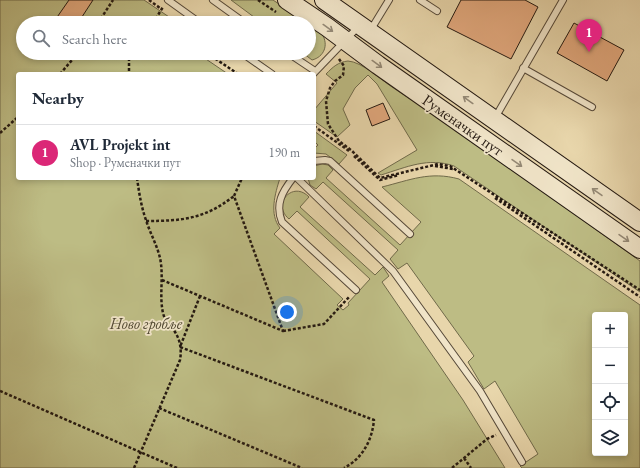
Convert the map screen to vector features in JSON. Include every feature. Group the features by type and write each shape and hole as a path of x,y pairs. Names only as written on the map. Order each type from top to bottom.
{"main road":[{"name":"Руменачки пут","path":"288,0 305,16"},
{"name":"Руменачки пут","path":"324,0 640,222"},
{"name":"Руменачки пут","path":"316,26 339,47 378,65 640,249"}],"lane":[{"path":"168,0 190,16"},
{"path":"212,0 235,16"},
{"path":"315,72 339,47 364,28 389,0"},
{"path":"420,0 437,11"},
{"path":"494,119 563,0"},
{"path":"252,60 269,72"},
{"path":"297,60 313,72"},
{"path":"523,68 592,107"},
{"path":"316,161 330,161 410,234"},
{"path":"291,180 283,191 279,202 279,212 282,222 356,290"},
{"path":"299,180 393,271 480,391 522,462"}],"path":[{"path":"103,16 113,0"},
{"path":"157,16 162,9"},
{"path":"339,47 344,66 343,75 335,81 330,88 326,101 328,124 339,141 351,150 380,178 438,164 450,166 640,290"},
{"path":"62,72 72,60"},
{"path":"129,60 129,72"},
{"path":"217,60 235,72"},
{"path":"0,133 16,119"},
{"path":"316,127 350,151 380,180 436,165 454,169 640,297"},
{"path":"134,468 180,360 180,347 176,334 166,323 163,313 162,280 159,256 146,221 140,200 137,180"},
{"path":"146,221 172,221 202,216 222,206 234,196 241,180"},
{"path":"234,196 283,331"},
{"path":"162,280 283,331 324,324 356,290"},
{"path":"180,347 200,296"},
{"path":"180,347 374,420 371,438 367,446 356,460 344,468"},
{"path":"0,391 177,468"},
{"path":"159,408 302,468"},
{"path":"452,468 487,439 504,431"},
{"path":"464,458 471,468"}],"green space":[{"name":"Ново гробље","path":"0,0 144,0 168,16 16,16 16,60 207,60 225,72 16,72 16,180 279,180 275,197 274,210 275,217 280,228 274,234 343,299 337,305 343,310 349,305 348,303 370,279 297,211 289,219 284,213 282,207 286,196 297,191 303,192 309,197 300,207 375,275 383,267 389,276 382,282 463,400 505,468 0,468"},
{"path":"231,0 273,0 297,16 253,16"},
{"path":"316,29 322,34 325,42 324,50 320,56 316,58"},
{"path":"341,62 353,62 371,71 640,261 640,292 454,166 435,162 409,166 381,175 378,173 417,150 377,84 368,75 355,88 343,109 350,125 337,137 316,122 316,108 337,83 326,74"},
{"path":"316,132 347,155 339,164 326,154 316,153 316,147 318,145 316,143"},
{"path":"322,164 328,165 333,170 326,178 400,245 421,222 382,187 429,176 459,179 640,305 640,468 522,468 520,466 538,454 495,381 484,389 468,362 474,356 407,263 398,269 390,259 398,250 323,182 316,189 310,185 309,180 316,180 316,166"}],"building":[{"path":"69,0 93,0 83,16 58,16"},
{"path":"461,0 525,0 538,7 511,59 447,27"},
{"path":"574,23 624,50 607,81 557,53"},
{"path":"383,103 390,119 372,126 366,110"}],"place":[{"name":"AVL Projekt int","path":"589,52"}]}
